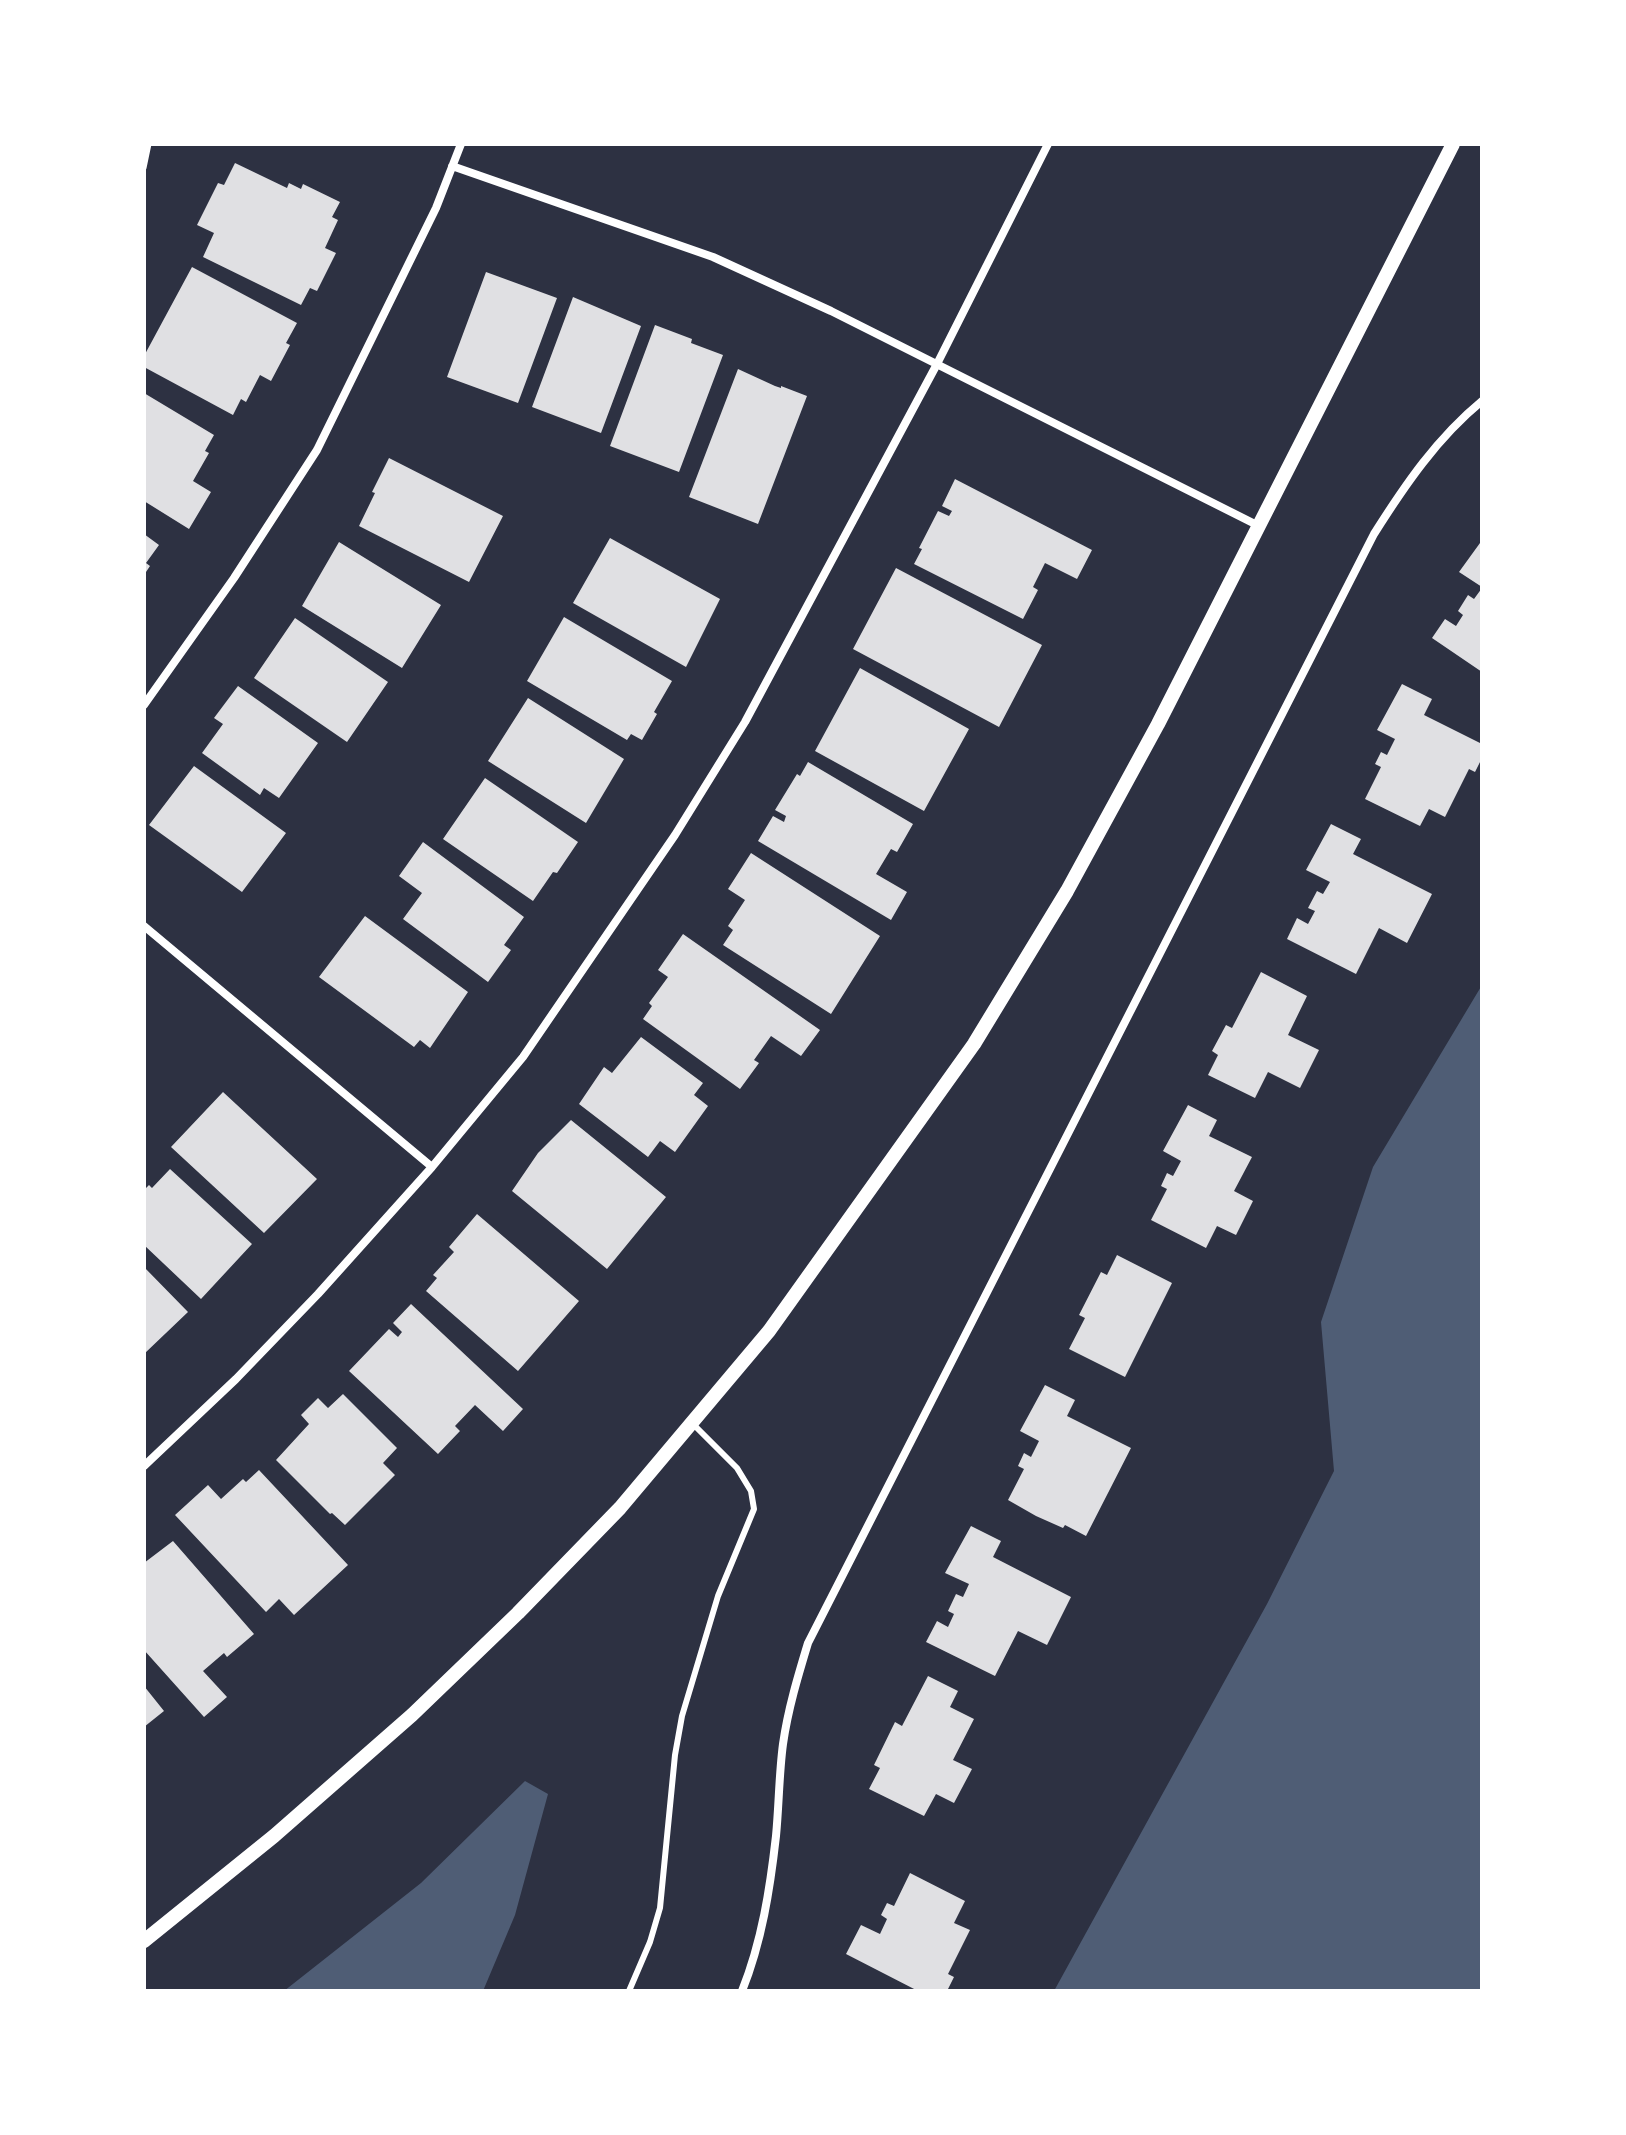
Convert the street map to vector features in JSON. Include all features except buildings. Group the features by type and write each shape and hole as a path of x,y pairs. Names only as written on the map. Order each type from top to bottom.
{"street":[{"path":"144,705 234,578 317,450 436,208 461,144"},
{"path":"144,1466 236,1379 307,1305 432,1167 523,1057 682,822 745,722 937,364 1048,144"},
{"path":"144,1941 274,1836 412,1715 518,1613 620,1508 769,1331 974,1044 1082,863 1158,724 1453,144"},
{"path":"452,166 713,257 831,311 1259,526"},
{"path":"742,1991 759,1944 766,1908 776,1834 783,1742 793,1691 808,1643 1374,534 1423,462 1482,401"},
{"path":"144,926 432,1167"}],"lane":[{"path":"629,1991 650,1942 660,1908 675,1755 682,1716 718,1596 754,1509 751,1491 737,1468 692,1423"}],"path":[{"path":"144,168 149,144"}],"water":[{"path":"1482,985 1482,1991 1054,1991 1267,1604 1334,1471 1321,1322 1373,1167"},
{"path":"525,1781 548,1794 515,1915 483,1991 284,1991 421,1883"}]}
